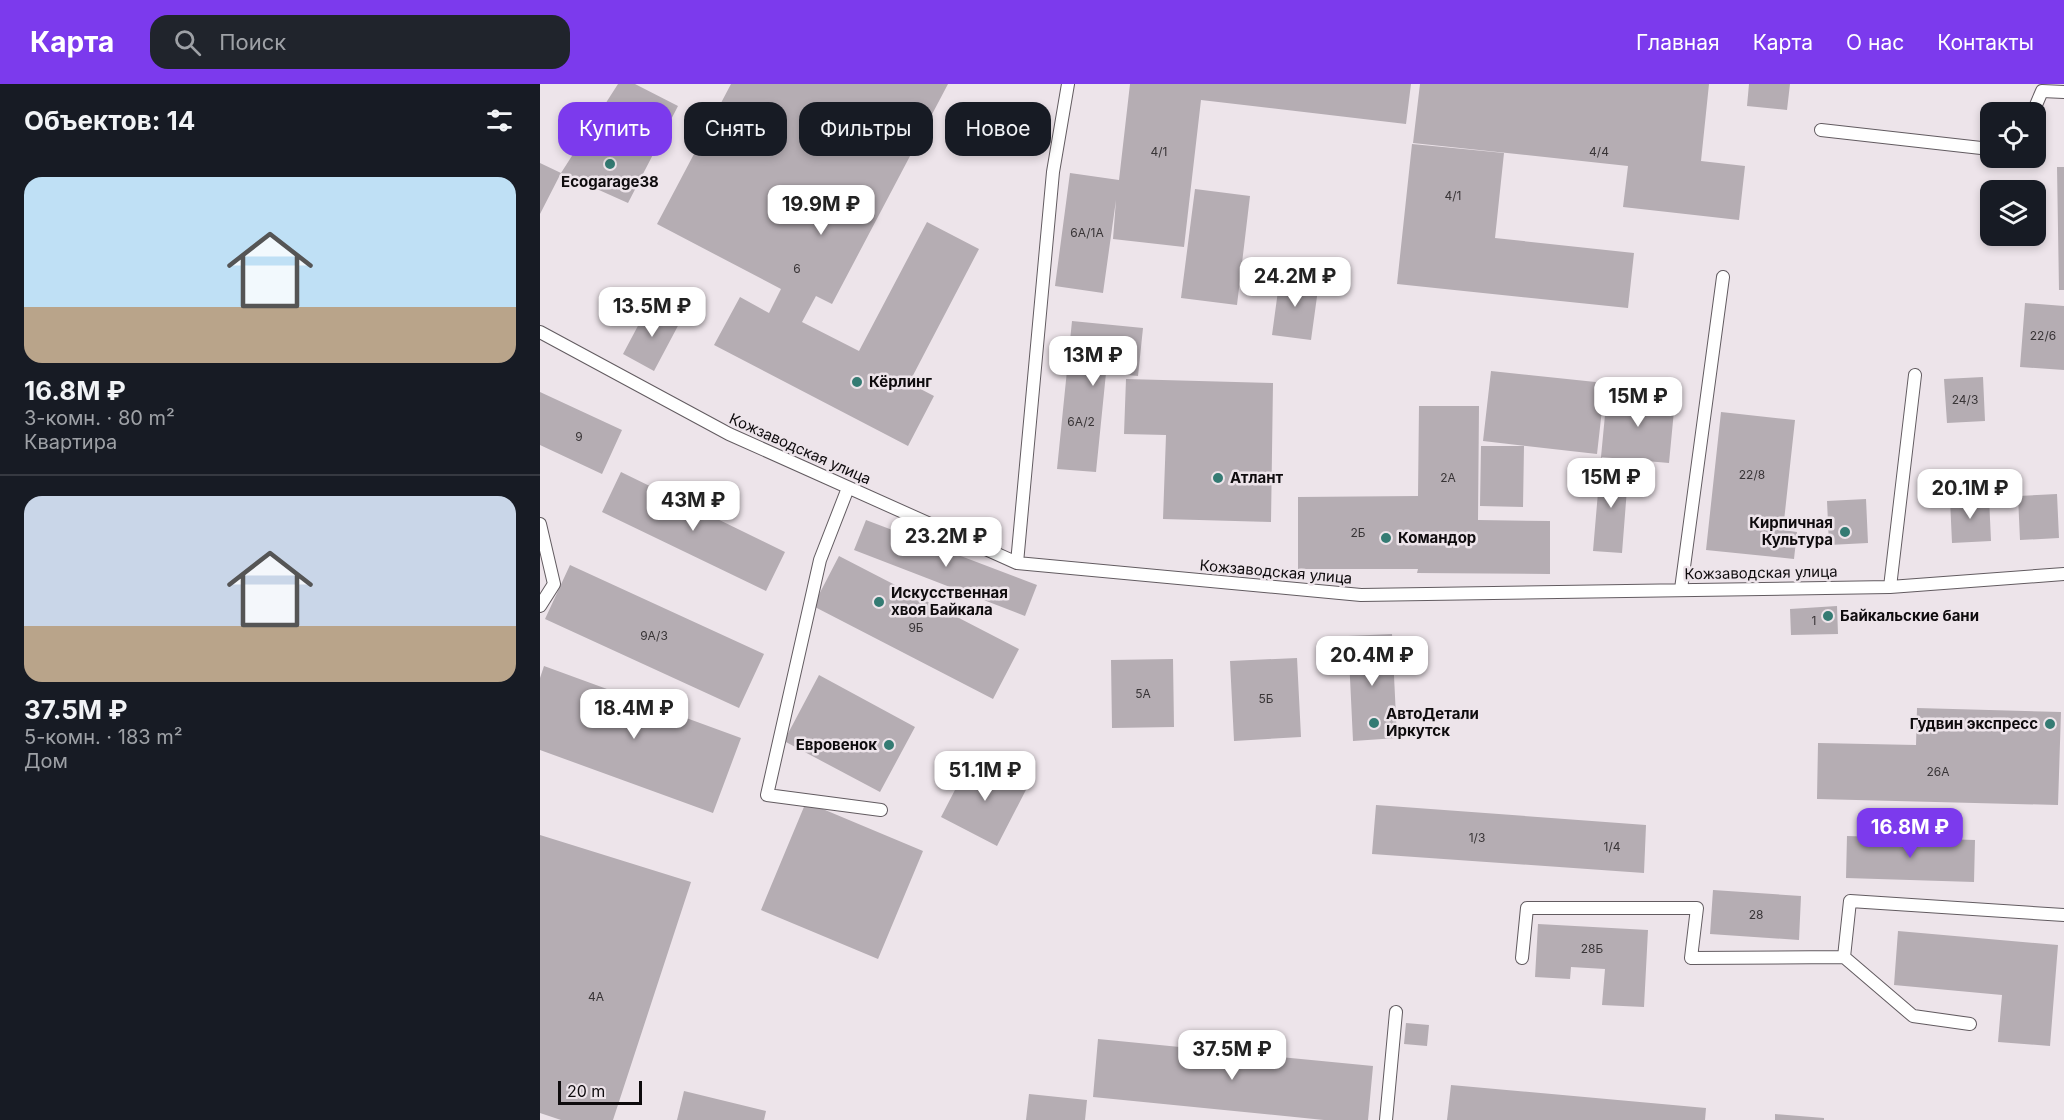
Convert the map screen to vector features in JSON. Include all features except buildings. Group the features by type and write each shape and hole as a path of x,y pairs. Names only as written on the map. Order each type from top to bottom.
{"lane":[{"path":"1017,563 1053,172 1068,84"},
{"path":"2037,102 2042,91 2064,92"},
{"path":"1821,130 1980,148"},
{"path":"1681,589 1723,277"},
{"name":"Кожзаводская улица","path":"540,332 729,434 1017,563 1361,595 1890,587 2064,574"},
{"path":"1890,587 1915,375"},
{"path":"848,488 820,560 767,795 881,810"},
{"path":"540,524 554,585 540,606"},
{"path":"1844,957 1850,901 2064,915"},
{"path":"1522,958 1527,908 1697,908 1691,958 1844,957 1913,1016 1970,1023"},
{"path":"1386,1120 1396,1012"}],"place":[{"name":"Ecogarage38","path":"610,164"},
{"name":"Кёрлинг","path":"857,382"},
{"name":"Атлант","path":"1218,478"},
{"name":"Кирпичная Культура","path":"1845,532"},
{"name":"Командор","path":"1386,538"},
{"name":"Искусственная хвоя Байкала","path":"879,602"},
{"name":"Байкальские бани","path":"1828,616"},
{"name":"АвтоДетали Иркутск","path":"1374,723"},
{"name":"Гудвин экспресс","path":"2050,724"},
{"name":"Евровенок","path":"889,745"}]}
